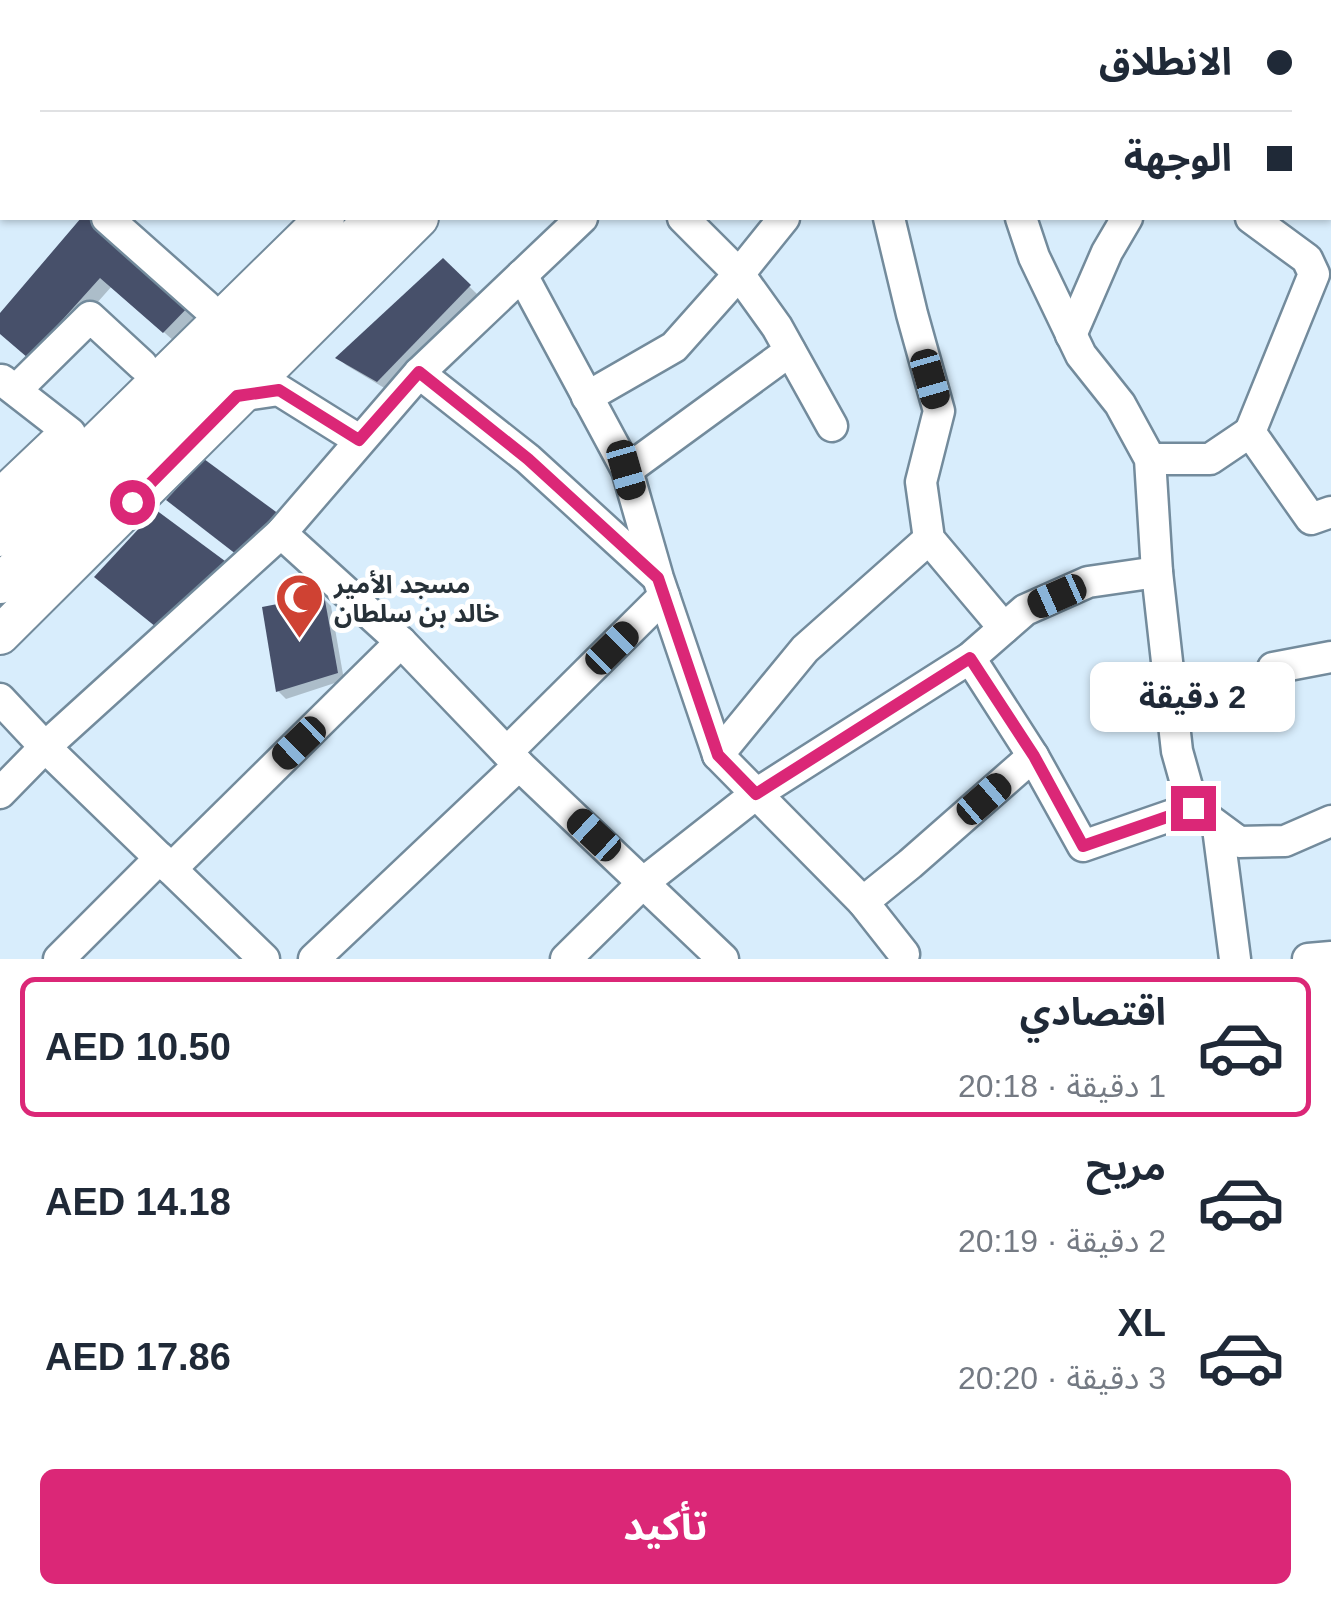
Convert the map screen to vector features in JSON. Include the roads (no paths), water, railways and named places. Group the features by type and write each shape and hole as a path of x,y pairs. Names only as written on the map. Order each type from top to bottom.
{"main road":[{"path":"0,499 206,306 289,220"},
{"path":"0,537 322,220"},
{"path":"0,584 374,220"},
{"path":"0,634 417,220"}],"street":[{"path":"110,220 206,306"},
{"path":"0,794 45,747 282,533 419,372 580,220"},
{"path":"685,220 739,274 777,327 832,426"},
{"path":"587,397 674,347 782,220"},
{"path":"888,220 939,411 921,482 929,539 1004,628"},
{"path":"1022,220 1034,257 1082,356 1120,404 1150,459 1157,572 1177,752 1193,808 1239,842 1285,840 1331,821"},
{"path":"1072,335 1107,252 1126,220"},
{"path":"1150,459 1210,459 1250,432 1322,267 1253,220"},
{"path":"522,275 626,470 718,755 863,902 904,954"},
{"path":"70,433 8,384 90,317 142,365"},
{"path":"626,470 790,351"},
{"path":"419,372 528,459 661,587"},
{"path":"237,396 279,390 359,440"},
{"path":"1250,432 1311,519 1331,512"},
{"path":"282,533 401,642 513,758 723,959"},
{"path":"718,755 805,649 929,539"},
{"path":"566,959 644,882 756,794 970,658 1026,610 1088,582 1157,572"},
{"path":"314,959 513,758 661,587"},
{"path":"59,959 166,864 401,642"},
{"path":"1274,668 1331,657"},
{"path":"970,658 1034,756 1083,846 1193,808"},
{"path":"0,699 264,959"},
{"path":"863,902 1034,756"},
{"path":"1218,828 1235,959"},
{"path":"1308,959 1331,957"}],"place":[{"name":"مسجد الأمير خالد بن سلطان","path":"299,640"}]}
